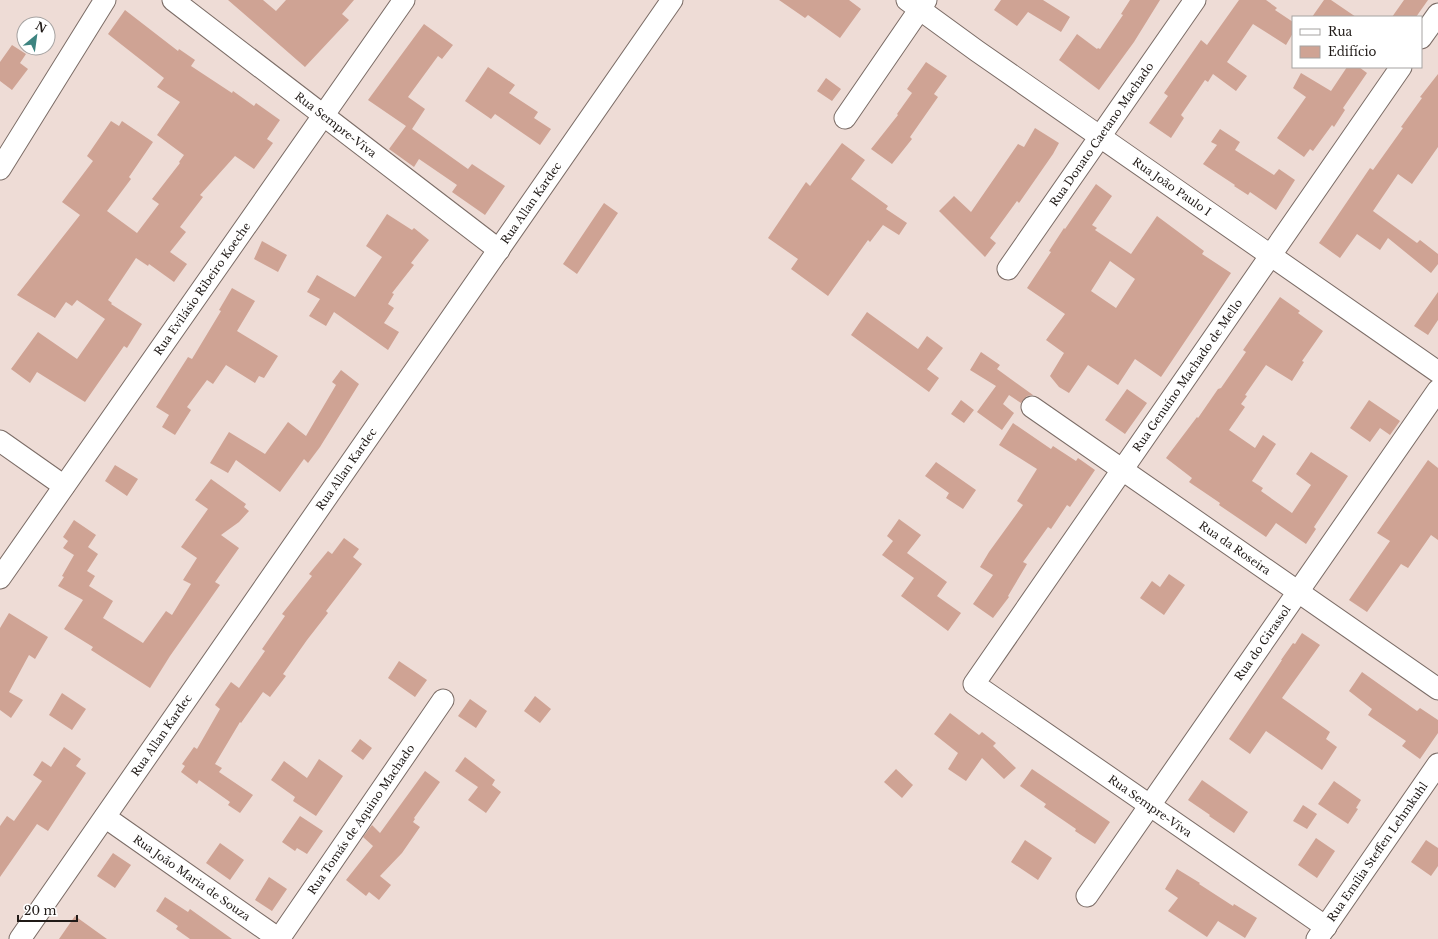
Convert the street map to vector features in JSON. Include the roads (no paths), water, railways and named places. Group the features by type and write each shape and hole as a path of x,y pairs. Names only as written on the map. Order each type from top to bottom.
{"street":[{"path":"0,169 105,0"},
{"name":"Rua Sempre-Viva","path":"173,0 499,250"},
{"name":"Rua Evilásio Ribeiro Koeche","path":"0,578 404,0"},
{"name":"Rua Allan Kardec","path":"20,939 672,0"},
{"name":"Rua Donato Caetano Machado","path":"1008,269 1195,0"},
{"path":"845,118 918,3"},
{"name":"Rua João Paulo I","path":"918,3 977,51 1438,372"},
{"path":"1422,37 1438,14"},
{"name":"Rua Genuíno Machado de Mello","path":"974,684 1400,68"},
{"name":"Rua do Girassol","path":"1087,896 1438,390"},
{"name":"Rua da Roseira","path":"1032,407 1438,688"},
{"path":"0,441 64,486"},
{"name":"Rua Sempre-Viva","path":"974,684 1150,806 1321,933"},
{"name":"Rua Tomás de Aquino Machado","path":"279,939 443,700"},
{"name":"Rua Emília Steffen Lehmkuhl","path":"1321,933 1438,764"},
{"name":"Rua João Maria de Souza","path":"104,817 279,939"}]}
